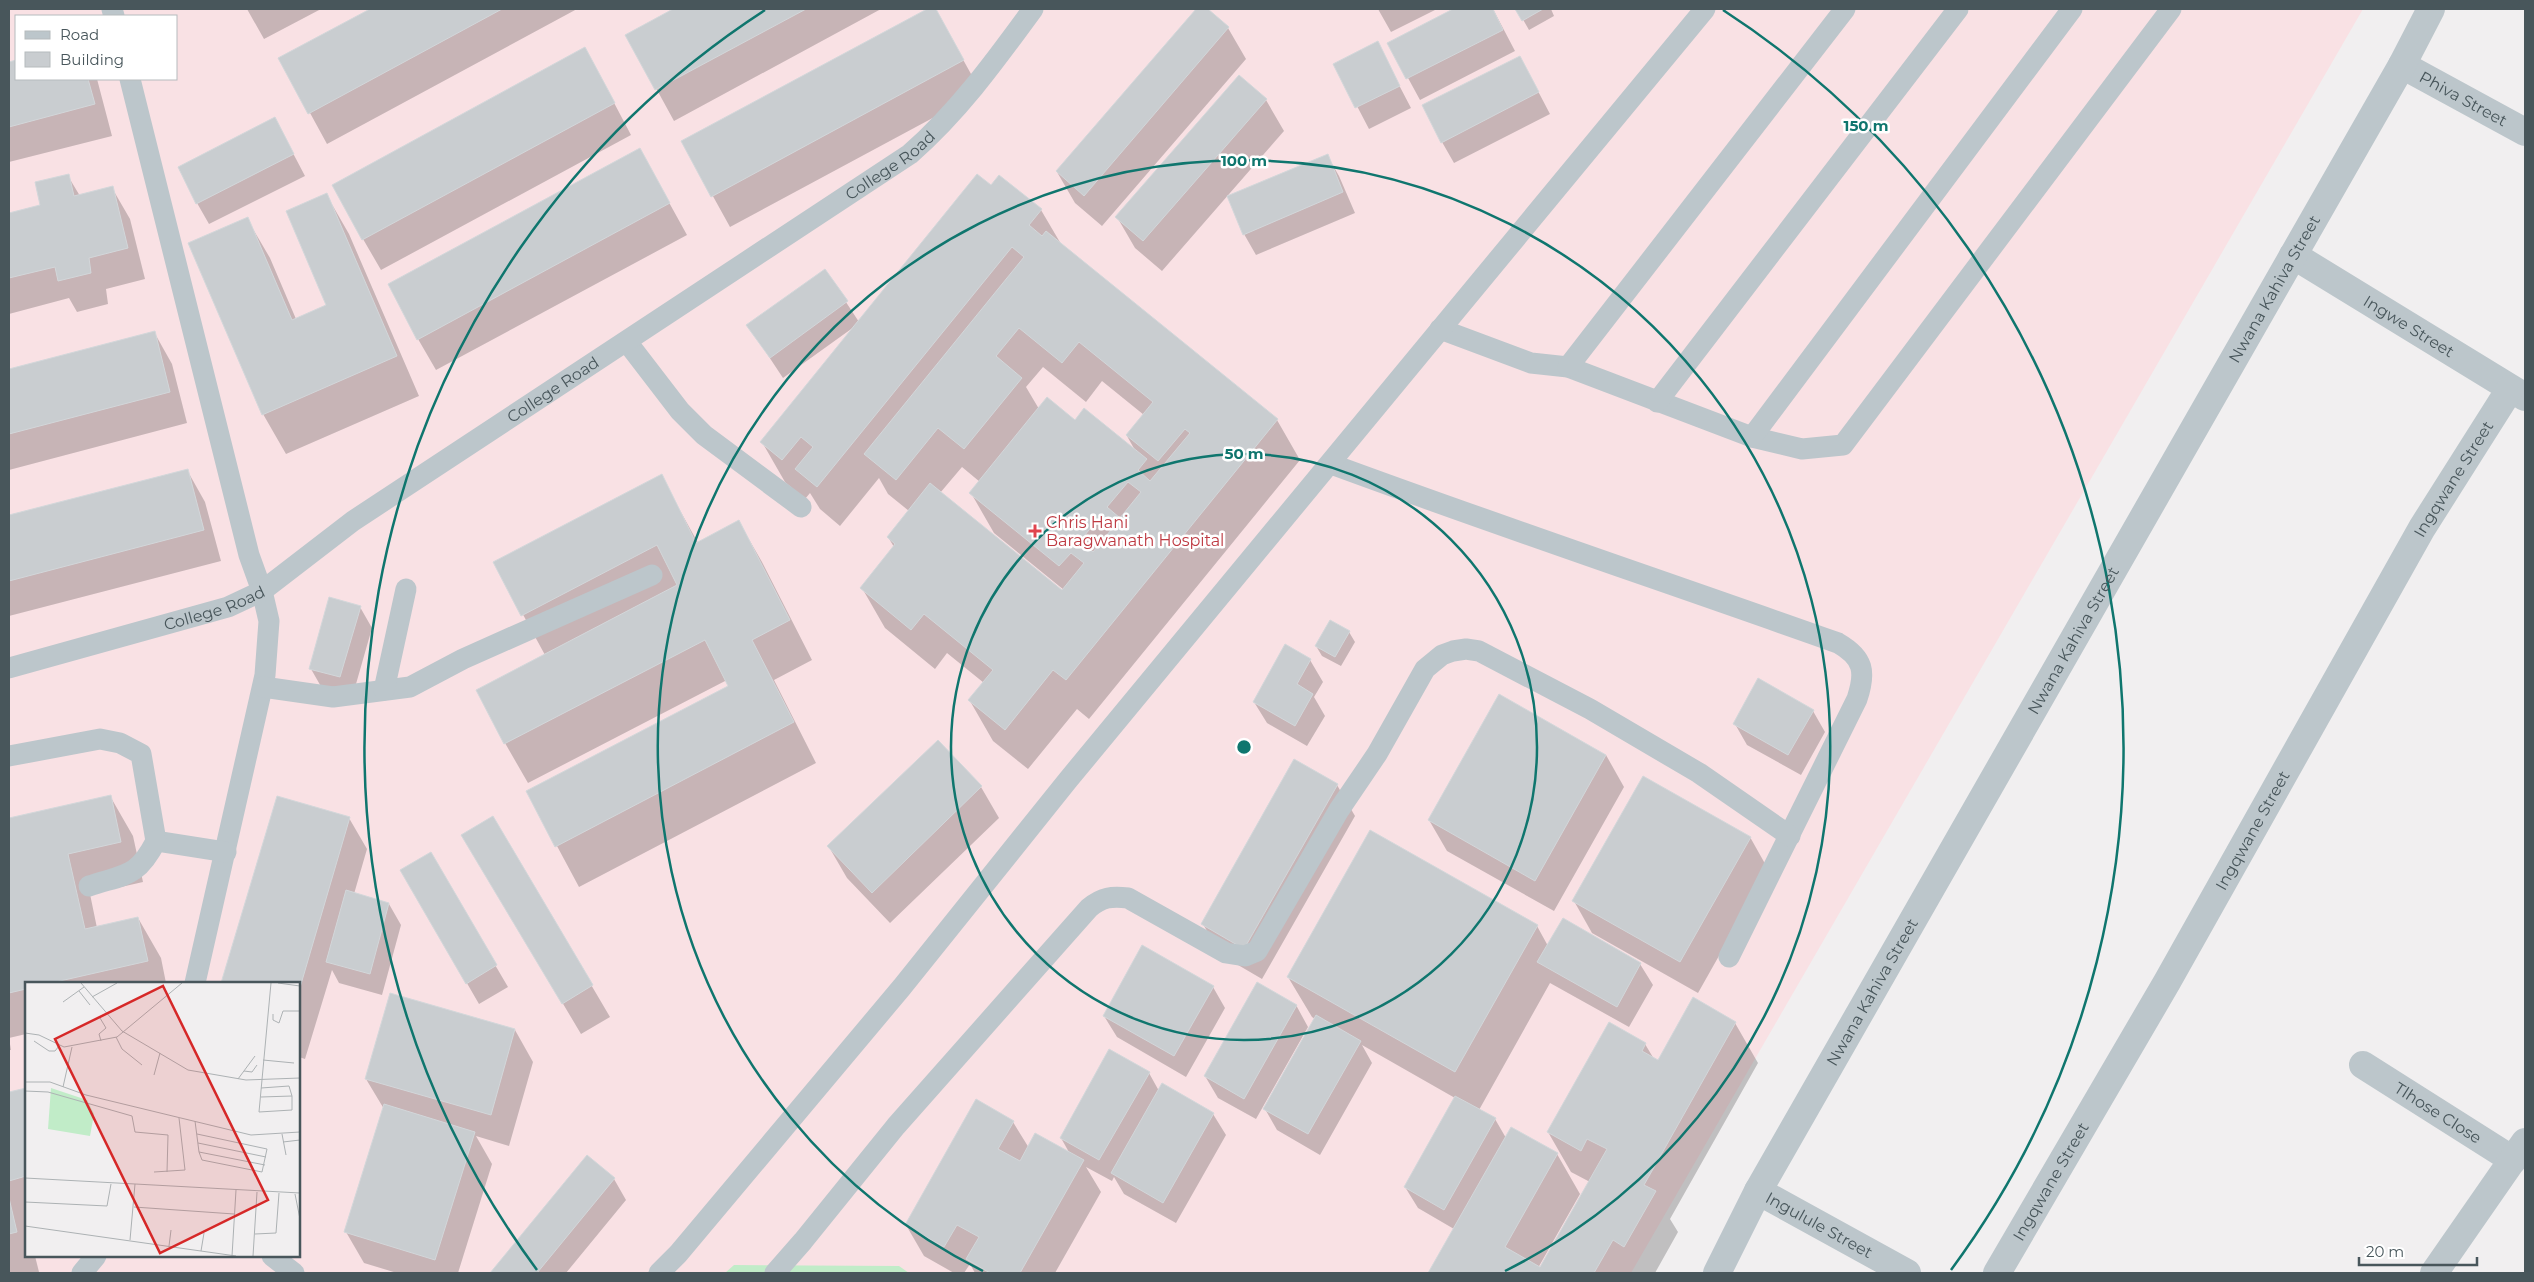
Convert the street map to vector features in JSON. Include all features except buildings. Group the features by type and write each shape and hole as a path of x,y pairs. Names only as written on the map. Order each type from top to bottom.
{"street":[{"name":"Nwana Kahiva Street","path":"1717,1273 1758,1191 2402,65 2431,9"},
{"name":"Phiva Street","path":"2402,65 2525,132"},
{"name":"Ingwe Street","path":"2293,255 2518,393"},
{"name":"Ingqwane Street","path":"1997,1273 2167,982 2422,528 2518,393"},
{"name":"Tlhose Close","path":"2364,1065 2519,1151"},
{"path":"2434,1273 2519,1151"},
{"name":"Ingulule Street","path":"1758,1191 1907,1273"}],"lane":[{"name":"College Road","path":"9,668 228,607 262,590 353,522 910,154 938,130 974,89 1032,9"},
{"path":"659,1273 684,1247 902,987 1068,780 1705,9"},
{"path":"1568,367 1845,9"},
{"path":"1657,402 1958,9"},
{"path":"1752,437 2072,9"},
{"path":"1440,329 1531,363 1568,367 1752,437 1802,449 1843,445 2171,9"},
{"path":"130,80 249,555 262,590 269,621 263,687 195,982"},
{"path":"626,342 680,411 704,435 801,507"},
{"path":"1331,464 1525,535 1638,572 1838,643 1848,649 1860,665 1864,677 1857,699 1729,957"},
{"path":"263,687 333,697 410,687 463,658 652,575"},
{"path":"384,690 406,589"},
{"path":"775,1273 804,1241 896,1126 1089,908 1098,901 1111,896 1128,898 1226,952 1245,956 1257,951 1339,810 1377,754 1425,669 1442,655 1466,649 1479,651 1590,709 1699,773 1790,836"},
{"path":"9,756 100,739 130,748 141,754 156,841 146,860 137,870 89,886"},
{"path":"156,841 226,852"},
{"path":"82,1273 95,1257"},
{"path":"273,1257 294,1273"}],"shaded area":[{"name":"Chris Hani Baragwanath Hospital","path":"9,9 2363,9 1631,1273 9,1273"}],"green space":[{"path":"734,1265 899,1266 909,1273 725,1273"}],"place":[{"name":"Chris Hani Baragwanath Hospital","path":"1035,531"}]}
